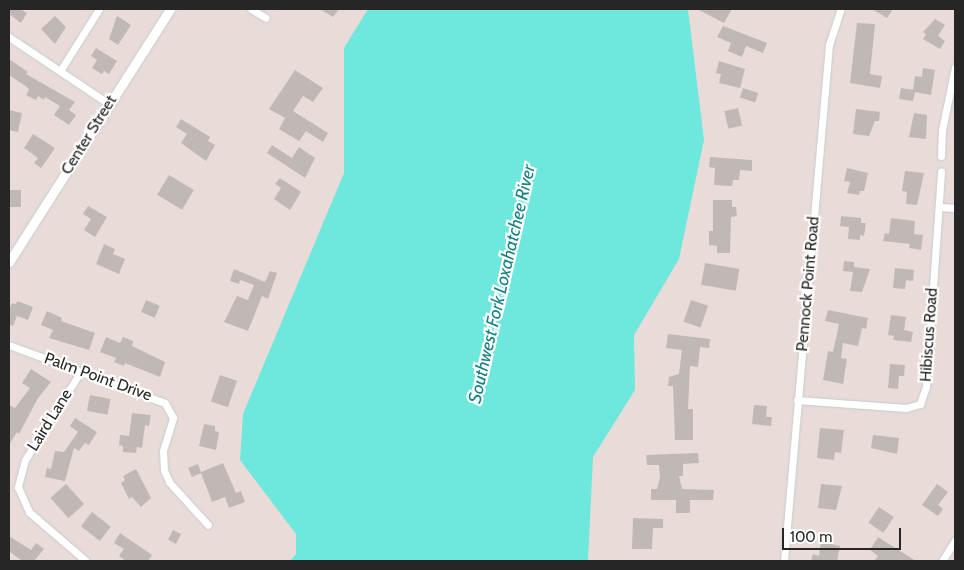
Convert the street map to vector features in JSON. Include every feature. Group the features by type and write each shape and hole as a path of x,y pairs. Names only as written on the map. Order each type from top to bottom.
{"street":[{"path":"60,71 99,9"},
{"name":"Center Street","path":"9,262 170,9"},
{"path":"252,9 266,18"},
{"name":"Pennock Point Road","path":"784,561 829,45 841,9"},
{"path":"9,37 110,104"},
{"path":"941,156 942,130 955,66"},
{"name":"Hibiscus Road","path":"798,400 906,408 920,404 926,387 941,172"},
{"path":"940,207 955,208"},
{"name":"Palm Point Drive","path":"9,345 160,400 169,407 173,418 163,451 164,470 169,482 208,525"},
{"name":"Laird Lane","path":"81,371 22,465 18,487 29,512 86,561"},
{"path":"942,561 955,540"}],"water":[{"name":"Southwest Fork Loxahatchee River","path":"368,9 688,9 704,140 679,259 634,335 635,390 593,457 588,561 290,561 296,554 296,534 240,460 243,414 344,173 344,48"}],"building":[{"path":"9,9 20,9 27,13 21,23 9,14"},
{"path":"320,9 339,9 333,17"},
{"path":"697,9 732,9 724,23"},
{"path":"872,9 893,9 887,18"},
{"path":"55,16 66,27 55,44 41,29"},
{"path":"117,16 131,25 118,45 109,39"},
{"path":"935,19 945,25 938,36 945,41 940,49 923,39 926,34 923,32"},
{"path":"857,23 875,24 870,74 882,76 880,88 850,83"},
{"path":"723,26 767,43 763,53 746,46 742,57 728,51 731,43 717,37"},
{"path":"96,48 117,61 109,74 104,71 102,74 92,68 97,60 91,56"},
{"path":"9,59 28,72 26,74 75,102 69,110 76,115 69,125 54,115 60,106 45,97 44,100 38,96 36,100 26,95 29,90 27,87 9,75"},
{"path":"719,61 745,69 740,88 719,83 721,74 716,73"},
{"path":"923,68 935,70 931,95 915,92 913,101 899,99 901,88 913,90 915,76 922,77"},
{"path":"295,70 323,88 313,102 303,96 293,111 328,133 323,142 306,131 299,141 279,129 285,118 269,109"},
{"path":"743,88 758,93 755,102 740,98"},
{"path":"738,108 742,126 728,129 724,111"},
{"path":"856,109 880,112 879,121 875,121 869,136 853,134"},
{"path":"9,110 22,113 18,132 9,130"},
{"path":"914,113 927,115 926,139 909,137"},
{"path":"181,119 210,137 208,141 215,145 206,161 181,143 187,134 176,127"},
{"path":"33,134 55,148 41,168 34,163 38,158 24,148"},
{"path":"272,145 292,158 299,147 315,158 305,178 267,153"},
{"path":"710,157 752,160 752,171 740,170 739,180 733,180 732,186 714,185 715,168 709,167"},
{"path":"847,168 868,173 864,191 860,191 859,195 847,193 850,182 844,181"},
{"path":"905,171 924,173 917,205 906,204 907,192 902,191"},
{"path":"169,175 194,190 182,210 157,195"},
{"path":"280,178 301,192 290,210 274,199 281,188 275,184"},
{"path":"9,190 21,190 21,207 9,207"},
{"path":"713,200 732,200 732,207 736,207 737,216 731,217 730,253 717,253 717,246 709,245 709,231 713,231"},
{"path":"88,206 107,217 95,237 84,230 91,219 83,214"},
{"path":"841,216 861,218 861,223 866,223 864,236 860,235 860,240 848,239 849,227 840,226"},
{"path":"891,218 915,221 914,234 923,235 921,250 909,248 910,244 883,241 885,233 889,234"},
{"path":"104,244 115,249 113,254 125,259 119,274 96,264"},
{"path":"844,261 854,262 854,267 870,269 862,292 850,291 853,272 843,271"},
{"path":"705,263 739,269 736,291 701,285"},
{"path":"895,268 914,270 913,281 906,280 905,289 893,288"},
{"path":"234,269 265,282 270,271 277,273 268,299 262,296 248,331 224,322 237,296 248,300 254,285 240,280 239,284 230,281"},
{"path":"146,300 160,306 155,318 141,312"},
{"path":"691,300 708,306 701,328 684,322"},
{"path":"17,301 33,307 28,320 17,316 13,326 9,324 9,310 12,303 16,304"},
{"path":"828,310 868,318 866,329 862,328 858,346 843,343 841,358 847,359 843,384 823,380 828,351 833,352 839,324 825,321"},
{"path":"47,311 62,318 61,321 95,333 89,350 49,338 53,330 41,325"},
{"path":"891,315 906,317 904,330 913,332 911,342 893,340 894,336 888,335"},
{"path":"668,334 710,339 709,348 700,347 698,367 690,366 688,409 693,409 693,440 675,440 673,386 668,386 669,377 679,374 682,350 666,348"},
{"path":"106,337 120,343 123,337 133,341 132,346 165,362 160,377 125,363 124,366 114,362 116,358 100,352"},
{"path":"890,364 905,365 904,376 899,376 898,389 888,388"},
{"path":"31,369 51,382 38,398 19,434 17,432 9,445 9,405 15,408 30,388 22,383"},
{"path":"220,375 237,381 228,407 211,401"},
{"path":"90,395 111,399 108,415 87,411"},
{"path":"754,405 767,406 766,417 772,417 771,426 752,424"},
{"path":"132,413 151,415 149,426 145,425 142,448 137,447 136,453 123,452 123,446 119,445 120,435 129,436"},
{"path":"75,418 97,432 89,445 85,443 79,451 74,448 65,481 45,477 47,468 51,469 55,451 64,452 78,432 70,426"},
{"path":"204,424 215,426 215,431 219,432 216,450 199,446"},
{"path":"820,428 844,430 841,453 835,452 834,460 817,458"},
{"path":"873,435 899,438 897,454 871,448"},
{"path":"698,453 699,463 683,464 683,476 679,476 682,489 714,490 713,500 690,500 690,513 676,513 676,500 651,500 651,489 657,489 660,477 659,465 647,465 646,455"},
{"path":"223,463 236,493 241,491 245,502 229,508 225,497 212,502 201,473 192,477 188,468 198,464 201,472"},
{"path":"136,469 151,498 141,507 132,497 129,499 121,483 125,480 123,476"},
{"path":"66,484 84,504 68,518 50,498"},
{"path":"821,484 842,486 836,510 818,508"},
{"path":"937,484 948,492 938,505 943,509 938,516 922,505"},
{"path":"879,507 894,517 883,533 868,523"},
{"path":"92,512 111,527 100,541 81,526"},
{"path":"633,518 663,519 663,528 653,528 652,549 632,549"},
{"path":"173,530 181,534 176,544 168,540"},
{"path":"120,533 152,555 148,561 126,561 119,556 124,549 114,543"},
{"path":"9,536 31,550 36,543 44,549 34,561 22,561 9,551"},
{"path":"878,537 916,561 874,561 878,556 870,550"},
{"path":"821,542 840,546 837,561 811,561 813,554 819,556"}]}
